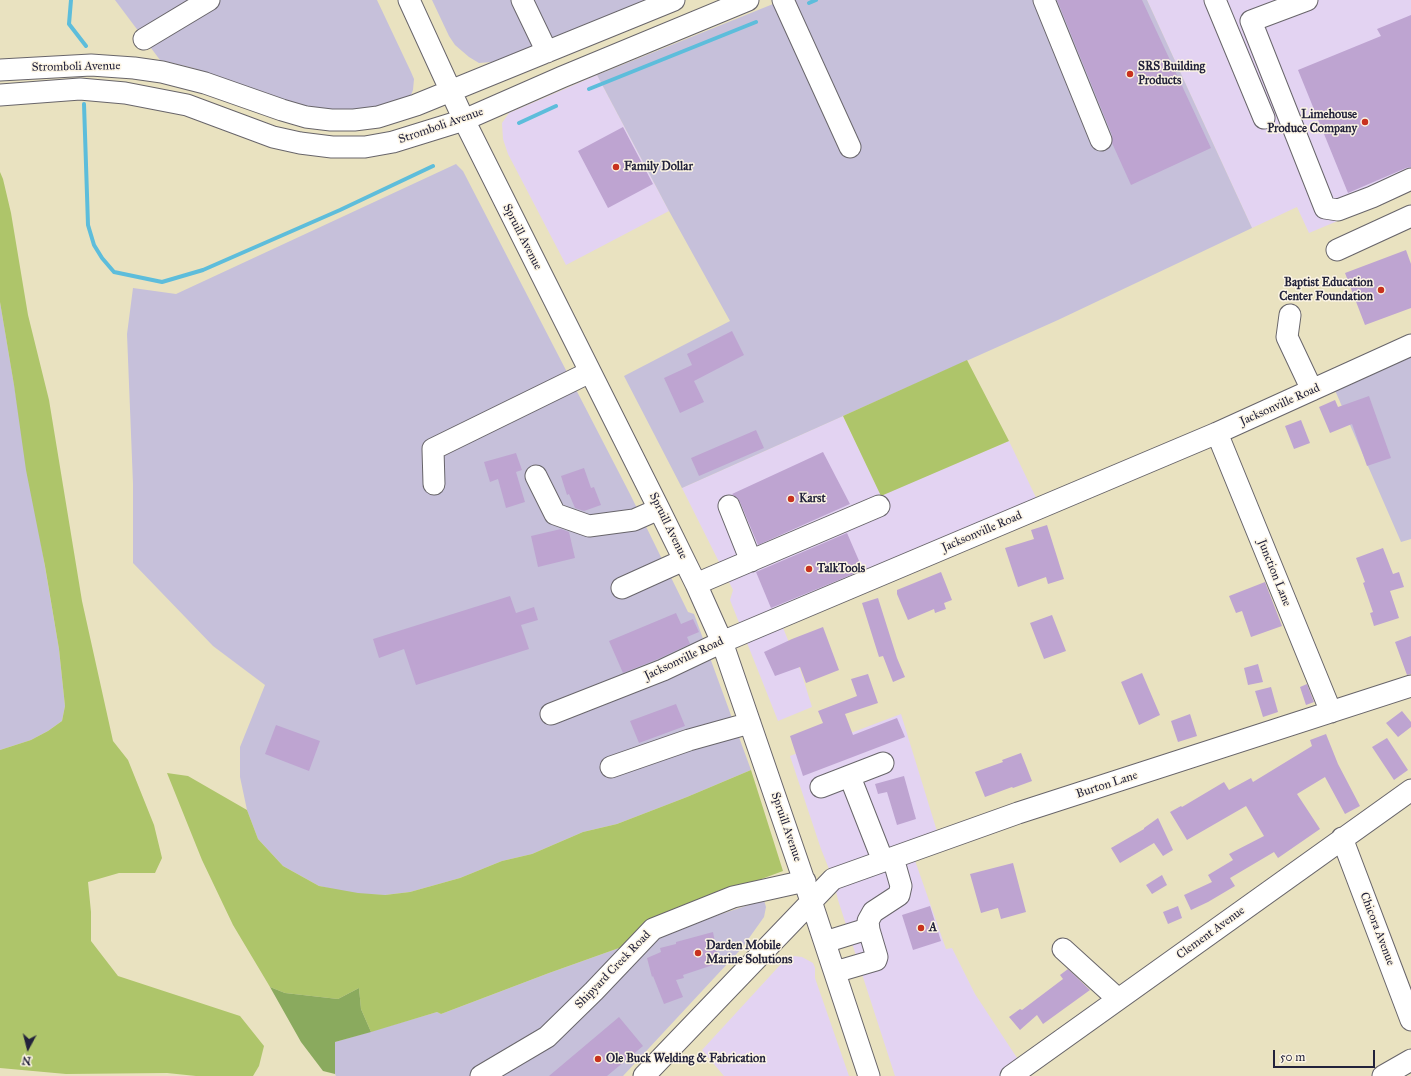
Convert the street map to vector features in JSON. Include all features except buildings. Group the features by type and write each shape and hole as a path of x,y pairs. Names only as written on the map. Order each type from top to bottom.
{"street":[{"path":"144,39 209,0"},
{"name":"Spruill Avenue","path":"409,0 464,120 659,509 696,584 722,642 812,901 869,1076"},
{"path":"522,0 547,52"},
{"name":"Stromboli Avenue","path":"0,70 71,65 112,65 162,72 205,83 306,117 331,120 354,120 378,117 452,92 674,0"},
{"name":"Stromboli Avenue","path":"0,95 80,89 125,92 187,105 273,137 300,143 332,147 365,147 393,142 464,120 562,77 748,0"},
{"path":"783,0 850,147"},
{"path":"1044,0 1101,140"},
{"path":"1215,0 1264,118"},
{"path":"1308,0 1277,5 1251,21 1325,208 1338,210 1372,197 1411,179"},
{"path":"1337,250 1411,217"},
{"path":"1290,315 1287,337 1312,390"},
{"name":"Jacksonville Road","path":"551,714 663,670 722,642 1217,433 1411,345"},
{"path":"434,484 433,449 590,372"},
{"name":"Junction Lane","path":"1217,433 1331,712"},
{"path":"536,476 555,514 589,526 634,520 659,509"},
{"path":"728,506 751,561"},
{"path":"696,584 879,506"},
{"path":"622,588 684,560"},
{"name":"Burton Lane","path":"644,1076 833,879 1018,813 1411,686"},
{"path":"611,767 689,740 750,723"},
{"path":"821,787 884,763"},
{"path":"835,972 876,960 877,957 869,930 868,921 873,912 899,895 901,886 850,777"},
{"name":"Clement Avenue","path":"1011,1076 1411,790"},
{"name":"Chicora Avenue","path":"1342,838 1411,1020"},
{"name":"Shipyard Creek Road","path":"481,1076 547,1037 653,929 733,897 805,881"},
{"path":"825,942 867,929 869,930"},
{"path":"1063,949 1118,999"},
{"path":"1383,1076 1411,1060"}],"shaded area":[{"path":"115,0 377,0 414,79 413,90 411,95 401,103 385,108 322,111 292,102 193,68 160,60"},
{"path":"432,0 646,0 504,61 479,63 455,45 449,36"},
{"path":"783,0 1147,0 1252,228 1058,320 682,488 624,376 730,321 669,211 597,75"},
{"path":"1147,0 1411,0 1411,190 1309,233 1297,207 1252,228"},
{"path":"597,75 669,211 566,265 508,154 503,139 502,123 509,113"},
{"path":"456,164 463,171 630,494 688,612 694,614 751,770 617,824 583,832 532,854 502,861 460,878 410,892 385,895 354,894 319,886 283,866 258,839 247,810 240,777 240,747 265,685 213,646 133,563 133,484 127,334 133,288 176,294"},
{"path":"0,302 59,649 65,706 62,721 48,731 31,740 0,750"},
{"path":"1411,352 1411,539 1401,542 1334,388"},
{"path":"843,416 881,495 1009,441 1041,508 779,618 801,672 812,707 778,721 730,600 733,590 682,488"},
{"path":"901,714 940,841 912,852 946,949 952,948 975,994 1023,1067 1011,1076 895,1076 838,900 833,879 821,849 790,756"},
{"path":"764,900 766,907 764,917 742,948 623,1076 336,1076 335,1074 335,1042 437,1012 441,1014 633,943"},
{"path":"794,956 802,957 813,963 815,968 815,978 849,1076 724,1076 702,1050 781,964"}],"green space":[{"path":"0,172 11,213 28,315 49,400 82,601 113,741 128,760 154,825 162,858 155,873 119,873 88,882 91,912 91,941 118,976 240,1016 264,1046 259,1066 253,1076 196,1076 167,1073 66,1074 0,1068 0,750 31,740 48,731 62,721 65,706 59,649 45,566 26,470 0,302"},
{"path":"967,360 1009,441 881,496 843,416"},
{"path":"751,770 783,871 694,904 633,943 441,1014 437,1012 371,1032 361,1009 359,988 338,999 285,993 270,987 233,925 202,860 167,773 188,776 247,810 258,839 283,866 319,886 358,893 385,895 410,892 460,878 502,861 532,854 583,832 617,824"},
{"path":"270,987 285,993 338,999 359,988 361,1009 371,1032 335,1042 335,1074 323,1071 301,1042"}],"waterway":[{"path":"71,0 69,24 86,46"},
{"path":"809,3 816,0"},
{"path":"589,89 756,22"},
{"path":"84,104 88,225 94,245 102,258 114,272 162,282 203,270 340,210 433,166"},
{"path":"519,123 556,106"}],"place":[{"name":"SRS Building Products","path":"1130,74"},
{"name":"Limehouse Produce Company","path":"1365,122"},
{"name":"Family Dollar","path":"616,167"},
{"name":"Baptist Education Center Foundation","path":"1381,290"},
{"name":"Karst","path":"791,499"},
{"name":"TalkTools","path":"809,569"},
{"name":"A","path":"921,928"},
{"name":"Darden Mobile Marine Solutions","path":"698,953"},
{"name":"Ole Buck Welding & Fabrication","path":"598,1059"}]}
